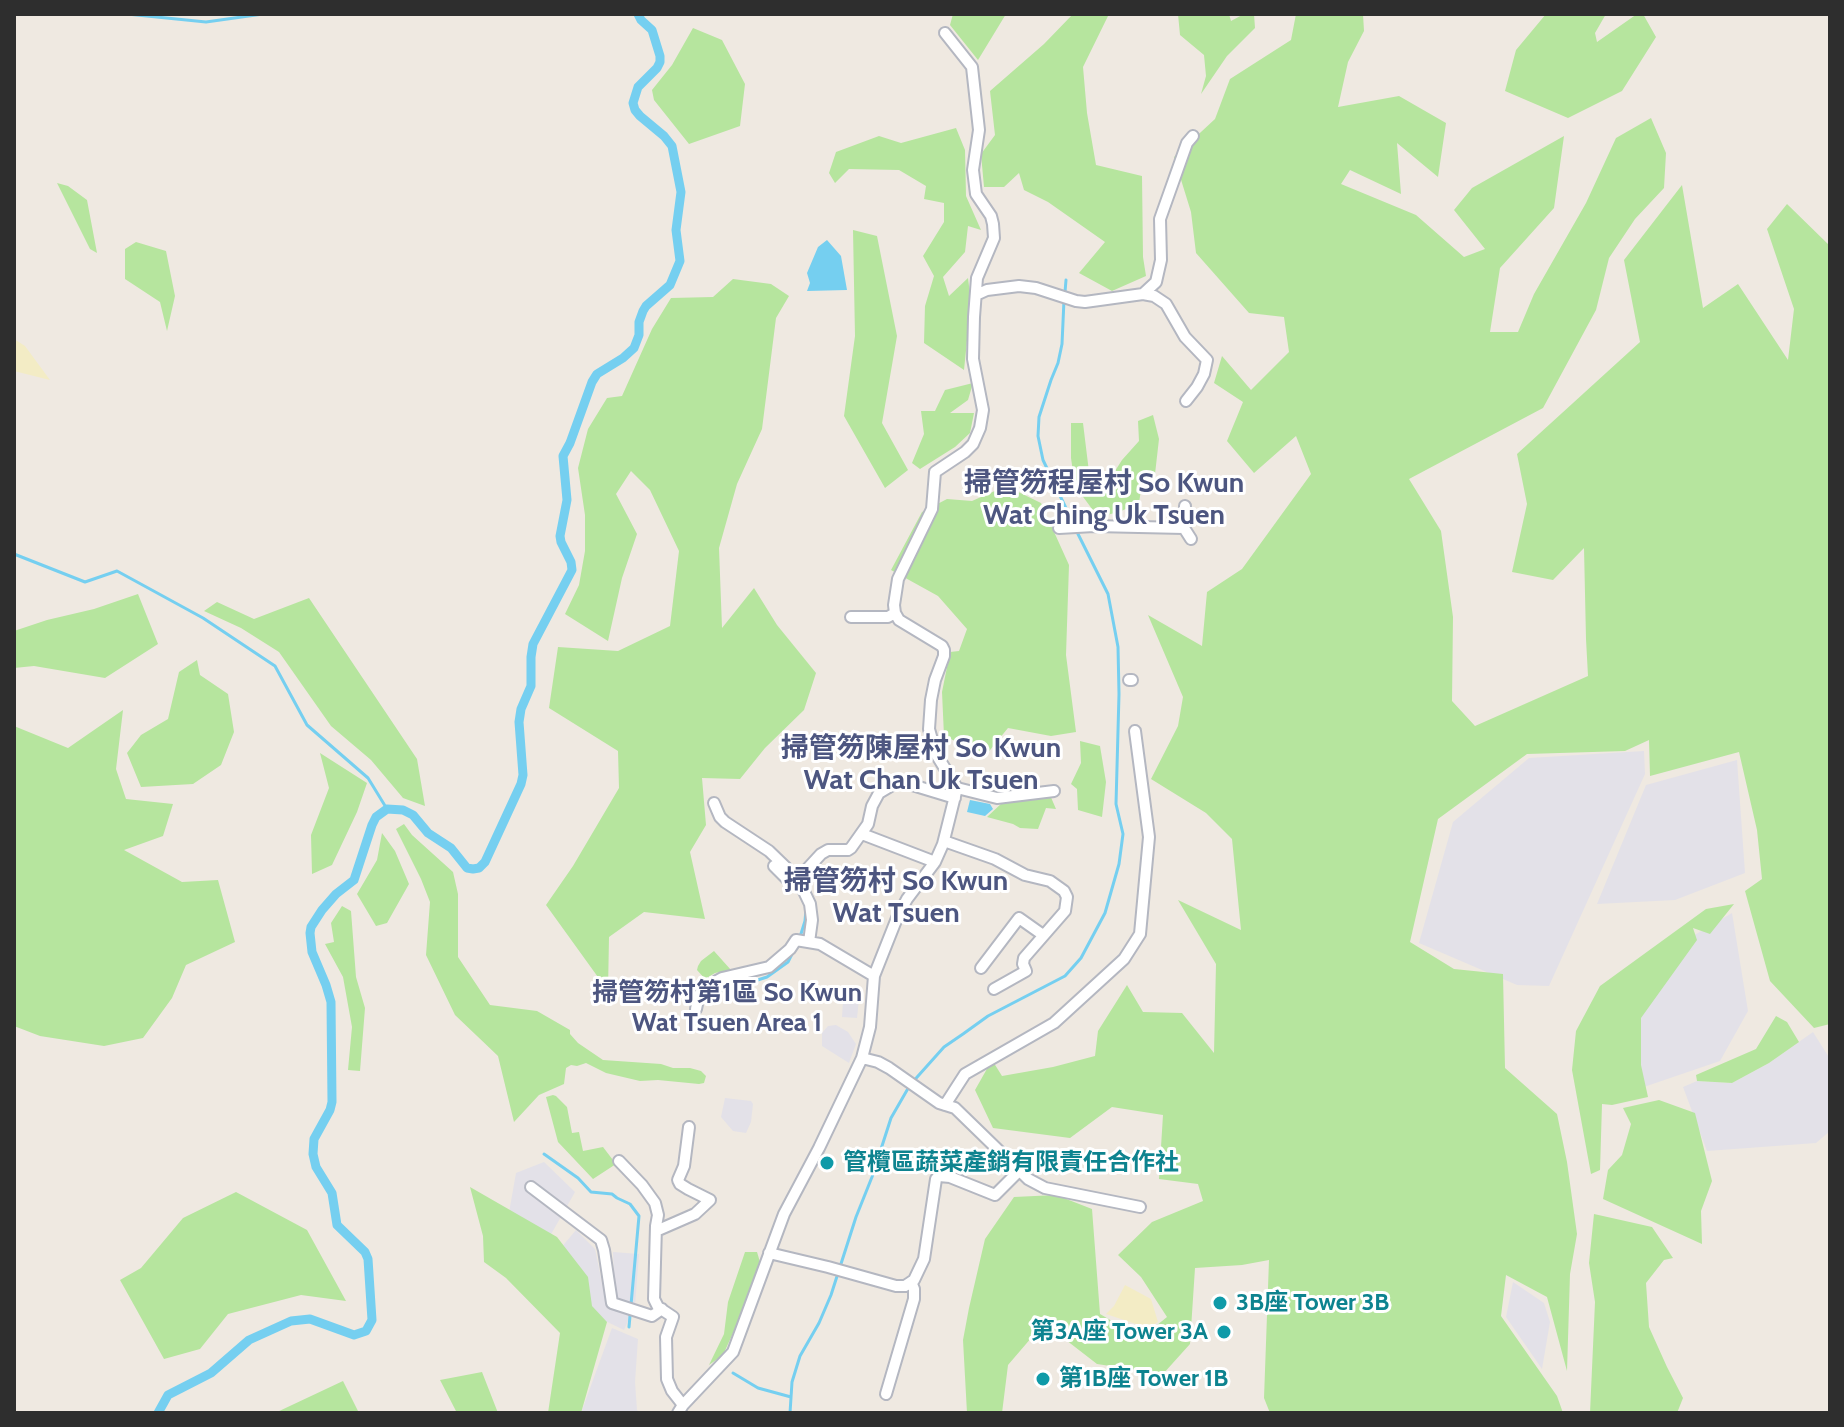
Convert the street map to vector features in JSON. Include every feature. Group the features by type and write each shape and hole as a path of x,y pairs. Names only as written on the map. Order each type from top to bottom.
{"street":[{"path":"619,1161 655,1203 658,1215 653,1293 655,1304 673,1317 666,1337 665,1360 667,1381 680,1409 732,1354 784,1214 862,1058 870,1027 874,976 907,899 935,862 944,841 956,793 936,754 929,729 931,700 944,650 899,620 894,605 898,579 932,509 935,472 973,444 983,410 973,359 976,295 977,278 994,238 993,224 976,194 973,170 979,130 972,67 945,33"},
{"path":"1143,294 1156,282 1161,260 1160,219 1187,143 1193,136"},
{"path":"976,295 987,290 1019,286 1076,301 1143,294 1154,296 1166,304 1185,337 1207,360 1204,374 1186,401"},
{"path":"1185,506 1184,528 1191,539"},
{"path":"1062,528 1184,528"},
{"path":"851,617 888,617 895,613"},
{"path":"945,1105 965,1074 1054,1023 1124,959 1140,934 1149,837 1135,731"},
{"path":"794,880 828,850 848,850 868,824 879,793 899,781 997,798 1054,791"},
{"path":"696,1009 704,988 722,978 769,967 802,941 812,920 810,904 794,880 769,851 725,822 714,803"},
{"path":"862,834 935,862"},
{"path":"944,841 995,859 1025,875 1050,881 1067,897 1065,911 1024,958 1023,964 1028,974 994,989"},
{"path":"774,866 794,880"},
{"path":"981,968 1019,918 1043,935"},
{"path":"802,941 820,944 874,976"},
{"path":"862,1058 878,1062 927,1095 955,1108 1028,1179 1045,1188 1140,1207"},
{"path":"656,1231 695,1214 710,1200 678,1180 684,1166 689,1127"},
{"path":"769,1253 905,1286 911,1282 924,1259 936,1179 946,1176 995,1195 1020,1170"},
{"path":"531,1187 601,1240 611,1302 652,1316 662,1309"},
{"path":"886,1394 914,1299 911,1282"}],"shaded area":[{"path":"1644,751 1645,774 1549,986 1517,985 1419,943 1453,822 1529,758"},
{"path":"1737,760 1745,873 1675,900 1597,904 1646,785"},
{"path":"1732,913 1748,1011 1720,1061 1638,1089 1617,1030 1669,950"},
{"path":"854,985 860,990 857,1018 842,1017 843,1001"},
{"path":"836,1025 848,1032 856,1044 849,1063 822,1046 822,1033 828,1026"},
{"path":"1813,1032 1830,1059 1830,1131 1816,1143 1707,1151 1683,1087 1697,1081 1732,1083 1769,1063"},
{"path":"725,1098 751,1101 753,1104 746,1133 733,1131 721,1117"},
{"path":"544,1162 575,1192 545,1245 507,1224 516,1173"},
{"path":"576,1230 595,1249 607,1307 631,1314 624,1330 591,1314 560,1249"},
{"path":"613,1252 639,1254 635,1306 615,1301"},
{"path":"1513,1282 1544,1303 1550,1322 1542,1369 1506,1317"},
{"path":"612,1328 638,1339 635,1382 637,1410 640,1413 581,1413"}],"green space":[{"path":"953,14 1006,14 978,60 950,25"},
{"path":"1073,14 1109,14 1083,67 1096,165 1142,176 1146,276 1112,291 1079,273 1105,242 1048,202 1024,190 1019,173 1004,187 984,187 981,154 995,135 990,91"},
{"path":"1178,14 1229,14 1231,21 1244,14 1254,14 1255,28 1227,56 1201,94 1206,76 1204,55 1180,35"},
{"path":"1296,14 1363,14 1364,31 1348,62 1338,107 1399,96 1446,123 1438,177 1397,143 1401,194 1350,170 1341,184 1416,215 1464,257 1485,249 1454,210 1472,188 1564,136 1554,208 1500,268 1490,332 1518,332 1534,294 1586,203 1616,138 1651,118 1666,153 1664,188 1635,219 1609,258 1596,310 1543,408 1409,479 1441,531 1453,617 1452,701 1475,726 1588,676 1584,548 1553,580 1512,572 1527,504 1517,454 1640,342 1624,260 1682,185 1703,308 1738,284 1788,360 1794,309 1767,229 1787,204 1830,246 1830,1024 1814,1028 1770,981 1745,891 1762,879 1757,830 1739,752 1650,776 1649,740 1625,751 1527,754 1438,819 1410,942 1454,969 1503,974 1505,1068 1557,1114 1577,1234 1570,1274 1567,1371 1547,1297 1506,1275 1501,1316 1557,1396 1563,1413 1270,1413 1264,1398 1269,1260 1195,1268 1190,1344 1163,1374 1097,1364 1044,1323 1008,1365 1002,1413 967,1413 963,1340 969,1308 985,1239 1014,1197 1056,1195 1092,1209 1100,1314 1141,1338 1167,1317 1141,1277 1118,1255 1152,1222 1203,1201 1198,1184 1159,1179 1163,1115 1112,1107 1070,1138 993,1128 975,1090 992,1060 1002,1076 1095,1056 1098,1031 1127,985 1143,1012 1182,1013 1214,1053 1216,964 1178,900 1241,930 1232,839 1206,813 1151,779 1178,726 1183,697 1148,615 1202,646 1207,592 1242,569 1311,474 1296,436 1254,473 1227,441 1243,402 1214,383 1222,356 1251,390 1289,352 1284,317 1249,313 1196,253 1191,212 1174,157 1215,119 1230,79 1291,40"},
{"path":"1546,14 1606,14 1595,33 1597,42 1637,14 1643,14 1656,37 1622,91 1568,118 1505,91 1516,50"},
{"path":"693,28 722,40 745,84 740,126 689,144 654,100 652,90 672,65"},
{"path":"956,128 965,150 966,196 981,230 968,226 965,252 943,277 949,296 968,278 971,302 964,370 924,343 925,306 934,276 923,256 944,222 944,203 924,199 926,186 899,170 849,169 835,183 829,173 836,152 879,136 901,143"},
{"path":"57,183 68,186 87,200 97,253 90,249"},
{"path":"853,230 877,236 897,336 882,423 908,470 885,488 844,416 855,336"},
{"path":"136,242 166,251 175,296 167,331 160,302 125,279 125,249"},
{"path":"733,279 771,284 789,296 776,318 762,429 737,484 719,548 722,628 754,588 777,625 816,673 804,710 765,748 740,779 702,778 706,825 690,852 705,919 644,912 609,937 608,991 546,905 619,788 618,751 549,708 558,647 618,651 670,626 679,551 650,490 631,471 616,494 637,534 622,578 608,641 565,614 579,585 585,551 585,515 578,468 588,429 607,398 622,396 652,329 671,298 713,297"},
{"path":"973,383 968,400 950,413 974,413 970,433 955,447 920,469 912,463 924,434 921,411 935,411 945,390"},
{"path":"1153,415 1159,439 1155,474 1142,483 1139,503 1098,517 1075,486 1071,423 1083,423 1089,472 1108,482 1139,441 1138,421"},
{"path":"1006,486 1041,503 1069,565 1066,655 1076,732 1051,736 1008,728 986,755 944,736 942,692 950,652 959,651 967,629 938,596 891,570 922,512 947,499 972,501"},
{"path":"138,594 158,644 105,678 34,666 14,668 14,631"},
{"path":"309,598 417,759 425,806 403,798 371,760 331,726 279,652 241,628 204,611 217,602 254,619"},
{"path":"197,660 200,675 228,694 234,732 221,765 193,784 141,787 127,753 141,735 168,719 179,672"},
{"path":"123,710 116,769 126,799 173,804 163,836 124,850 182,882 218,880 235,942 186,965 172,998 143,1038 104,1046 40,1036 14,1026 14,726 68,748"},
{"path":"1080,741 1100,746 1106,782 1102,817 1078,810 1077,789 1071,784 1081,763"},
{"path":"320,753 367,783 332,865 312,874 311,835 329,788"},
{"path":"1050,795 1056,809 1046,808 1038,829 1020,828 987,817 1003,802"},
{"path":"404,824 453,872 458,894 458,957 490,1005 537,1011 570,1030 578,1043 603,1060 690,1068 706,1076 704,1083 640,1081 606,1073 586,1063 571,1065 566,1068 564,1084 539,1095 514,1122 498,1056 455,1015 426,955 430,902 396,829"},
{"path":"382,833 395,851 409,884 387,923 376,926 357,894 377,860"},
{"path":"1734,904 1710,934 1693,928 1697,940 1641,1018 1641,1065 1648,1097 1612,1105 1602,1104 1600,1170 1591,1174 1572,1070 1576,1031 1600,986 1706,909"},
{"path":"342,906 351,911 356,977 365,1008 360,1071 348,1070 352,1027 343,977 325,944 334,942 331,923"},
{"path":"714,951 731,970 705,979 697,970 698,966"},
{"path":"1776,1016 1787,1022 1799,1042 1732,1083 1697,1081 1696,1075 1756,1049"},
{"path":"553,1095 567,1107 572,1133 579,1132 583,1151 603,1147 616,1164 593,1179 558,1142 546,1097"},
{"path":"1659,1100 1695,1113 1712,1181 1701,1211 1702,1244 1603,1199 1608,1170 1622,1155 1631,1124 1623,1108"},
{"path":"470,1187 557,1237 588,1277 592,1306 607,1322 581,1413 548,1413 560,1333 506,1278 484,1262 483,1236"},
{"path":"236,1192 307,1230 346,1301 301,1295 228,1314 200,1349 164,1359 120,1280 141,1268 183,1218"},
{"path":"1594,1214 1652,1227 1673,1258 1664,1260 1646,1283 1649,1327 1683,1398 1677,1413 1590,1413 1595,1302 1589,1263"},
{"path":"745,1252 757,1252 760,1262 723,1355 709,1365 724,1334 728,1302"},
{"path":"482,1372 498,1413 457,1413 440,1380"},
{"path":"343,1381 359,1413 275,1413"}],"sand":[{"path":"14,339 25,346 50,380 14,371"},
{"path":"1125,1285 1151,1299 1158,1322 1148,1328 1106,1314"}],"water":[{"path":"827,240 841,256 847,290 807,291 810,283 807,273 818,247"},
{"path":"970,800 990,804 993,809 985,816 967,812"}],"waterway":[{"path":"127,14 206,22 263,14"},
{"path":"158,1413 168,1395 211,1373 249,1340 291,1321 310,1319 354,1335 366,1331 372,1320 368,1259 365,1252 337,1225 332,1193 316,1167 313,1154 314,1139 332,1102 331,1002 312,952 311,927 336,894 354,880 372,825 376,817 387,809 403,810 413,815 428,833 451,848 467,868 479,868 485,862 521,784 519,722 531,686 533,644 572,570 560,536 567,500 563,456 592,382 597,374 634,348 643,311 670,285 680,261 676,230 681,192 672,146 640,116 633,103 638,87 660,62 652,30 638,14"},
{"path":"1065,292 1066,280"},
{"path":"1064,300 1062,344 1039,417 1038,436 1043,460 1074,525"},
{"path":"790,1413 792,1382 800,1356 831,1295 891,1118 910,1085 944,1047 988,1016 1065,976 1081,958 1105,913 1119,864 1123,834 1116,804 1118,647 1108,594 1077,532"},
{"path":"14,554 85,582 117,571 203,618 275,666 307,725 368,778 387,809"},
{"path":"800,937 806,910"},
{"path":"703,1001 715,991 767,977 788,962 793,952"},
{"path":"544,1154 578,1178 591,1192 612,1194 630,1204 639,1216 629,1327"},
{"path":"733,1373 758,1388 791,1397"}],"place":[{"name":"管欖區蔬菜產銷有限責任合作社","path":"827,1163"},
{"name":"3B座 Tower 3B","path":"1220,1303"},
{"name":"第3A座 Tower 3A","path":"1224,1332"},
{"name":"第1B座 Tower 1B","path":"1043,1379"}],"district":[{"name":"掃管笏程屋村 So Kwun Wat Ching Uk Tsuen","path":"1104,500"},
{"name":"掃管笏陳屋村 So Kwun Wat Chan Uk Tsuen","path":"921,765"},
{"name":"掃管笏村 So Kwun Wat Tsuen","path":"896,898"},
{"name":"掃管笏村第1區 So Kwun Wat Tsuen Area 1","path":"727,1008"}]}
